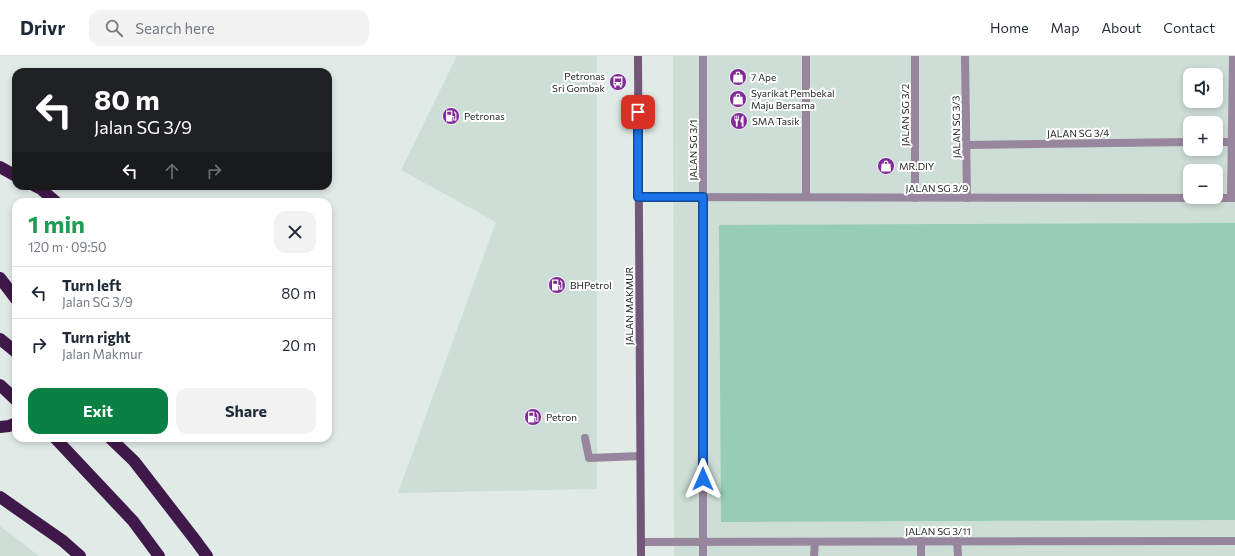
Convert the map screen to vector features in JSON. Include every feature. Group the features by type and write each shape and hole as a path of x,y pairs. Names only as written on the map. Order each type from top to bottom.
{"highway":[{"path":"0,167 12,174"},
{"path":"42,190 51,198"},
{"path":"0,278 12,293"},
{"path":"0,339 12,349"},
{"path":"0,384 12,396"},
{"path":"0,428 12,425"},
{"path":"59,442 133,521 159,556"},
{"path":"114,442 134,461 207,556"},
{"path":"0,497 63,541 80,556"}],"street":[{"name":"JALAN MAKMUR","path":"638,56 641,556"},
{"name":"JALAN SG 3/1","path":"703,56 703,556"},
{"path":"806,56 806,197"},
{"name":"JALAN SG 3/2","path":"915,56 916,198"},
{"name":"JALAN SG 3/3","path":"965,56 967,198"},
{"path":"1233,56 1233,198"},
{"name":"JALAN SG 3/4","path":"967,145 1183,142"},
{"path":"1223,142 1233,142"},
{"name":"JALAN SG 3/9","path":"638,197 1233,198"},
{"path":"585,438 589,458 640,456"},
{"name":"JALAN SG 3/11","path":"641,542 1235,541"},
{"path":"814,542 814,556"},
{"path":"921,542 921,556"},
{"path":"958,542 958,556"}],"shaded area":[{"path":"457,56 597,56 597,489 398,493 496,222 401,170"},
{"path":"673,56 1235,56 1235,556 674,556"},
{"path":"0,526 39,556 0,556"}],"green space":[{"path":"1235,223 1235,520 721,522 719,225"}],"place":[{"name":"7 Ape","path":"738,77"},
{"name":"Petronas Sri Gombak","path":"618,82"},
{"name":"Syarikat Pembekal Maju Bersama","path":"738,99"},
{"name":"Petronas","path":"451,116"},
{"name":"SMA Tasik","path":"739,121"},
{"name":"MR.DIY","path":"886,166"},
{"name":"BHPetrol","path":"557,285"},
{"name":"Petron","path":"533,417"}],"route":[{"path":"638,112 638,197 703,197 703,479"}]}
